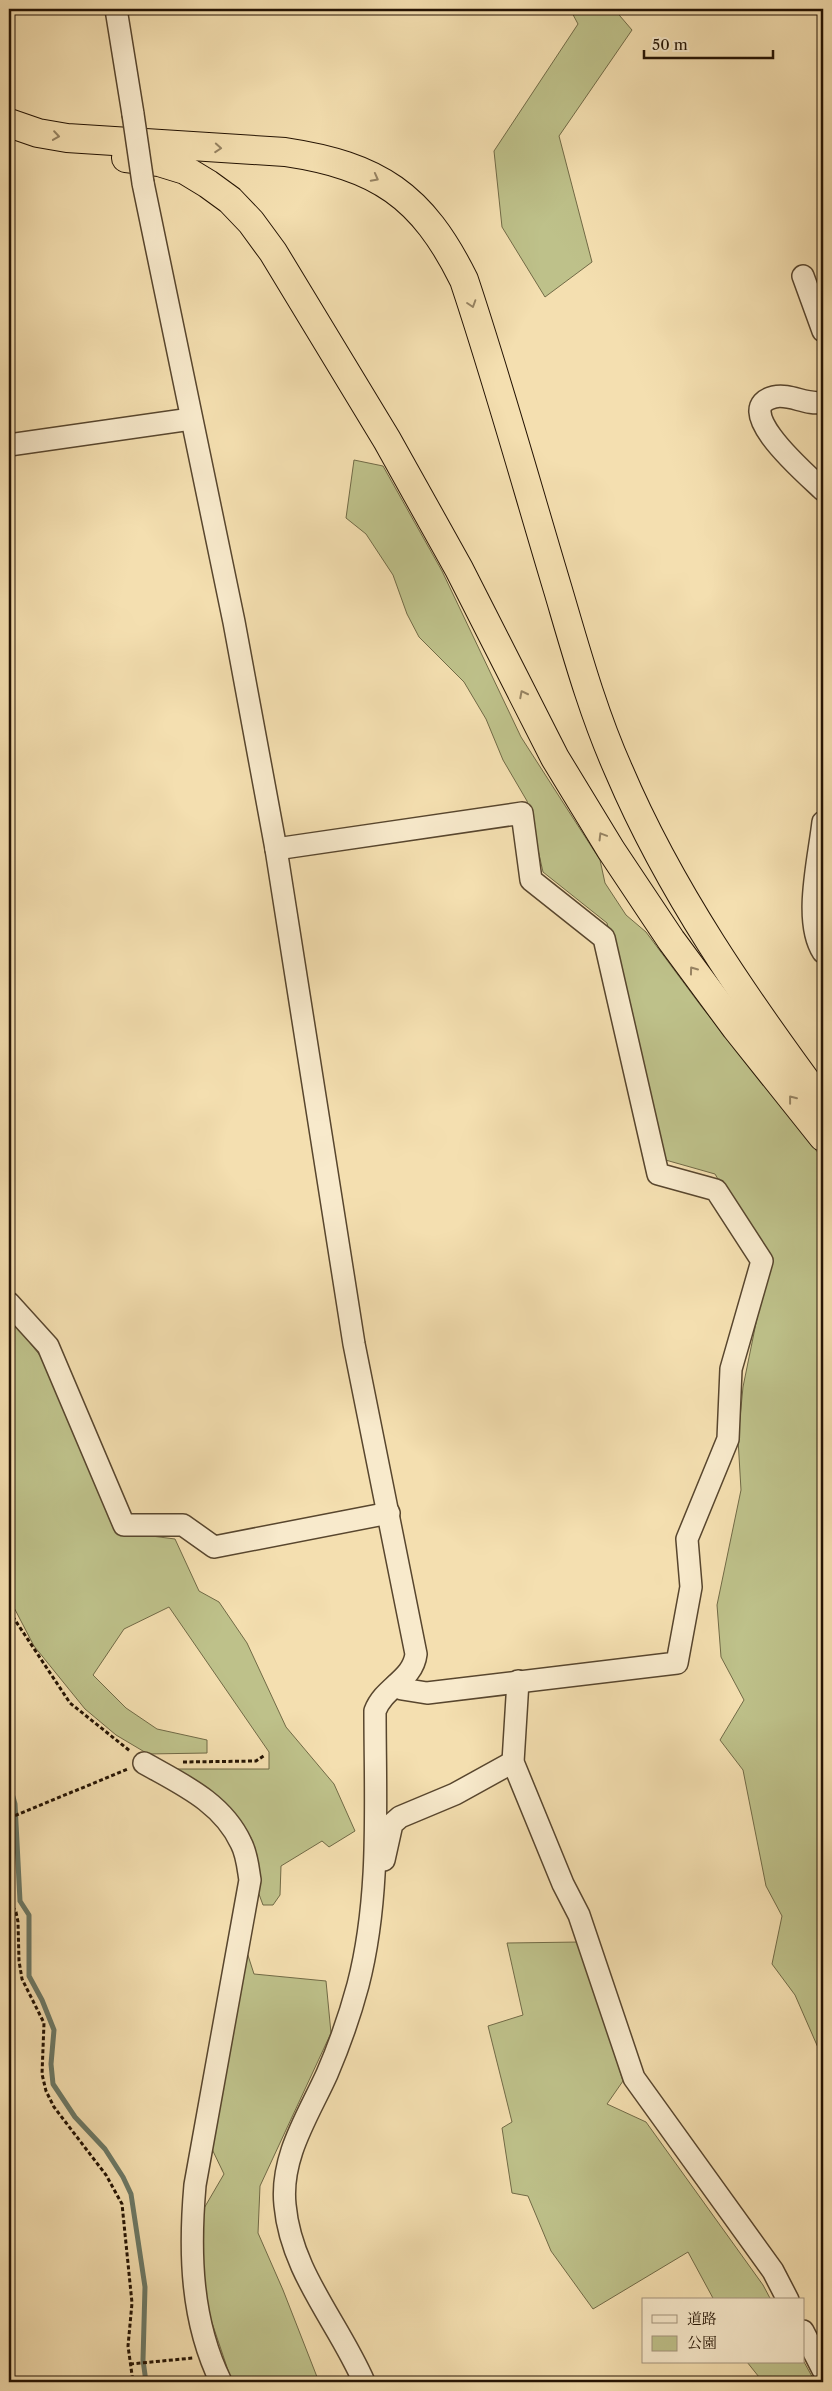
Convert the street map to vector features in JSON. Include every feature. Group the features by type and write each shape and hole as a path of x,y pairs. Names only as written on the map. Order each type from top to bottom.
{"highway":[{"path":"9,124 38,133 68,138 285,152 321,157 353,167 382,182 408,200 431,223 450,251 466,288 587,686 618,770 654,844 695,917 749,1002 823,1104"},
{"path":"9,144 34,151 62,155 159,162 185,170 230,200 251,222 273,252 387,440 458,569 556,758 610,850 671,940 731,1022 823,1136"}],"street":[{"path":"116,9 143,183 234,622 276,849 354,1344 416,1654 415,1665 381,1699 375,1711 375,1871 370,1920 358,1985 327,2073 291,2152 285,2176 284,2204 294,2253 305,2276 354,2359 364,2382"},
{"path":"803,276 823,331"},
{"path":"823,402 815,404 778,396 765,402 762,408 762,420 771,438 823,490"},
{"path":"9,445 191,419"},
{"path":"276,849 522,813 531,880 604,938 658,1174 716,1190 762,1261 731,1369 728,1439 686,1539 691,1588 677,1663 427,1693 402,1689 396,1684"},
{"path":"823,822 815,887 814,926 815,937 823,952"},
{"path":"9,1303 48,1346 124,1525 183,1525 214,1547 389,1513"},
{"path":"518,1682 513,1762 563,1884 579,1915 634,2078 769,2265 787,2298"},
{"path":"375,1871 384,1860 392,1824 400,1817 455,1794 513,1762"},
{"path":"144,1763 208,1800 223,1817 241,1843 250,1880 195,2185 193,2210 193,2277 199,2320 209,2356 221,2382"},
{"path":"804,2332 823,2370"}],"path":[{"path":"9,1611 70,1703 144,1763 10,1816"},
{"path":"181,1762 256,1761 265,1755"},
{"path":"9,1833 9,1842"},
{"path":"9,1901 16,1912 18,1922 19,1961 22,1979 44,2022 42,2074 46,2092 54,2108 106,2175 122,2204 132,2302 128,2346 132,2382"},
{"path":"129,2364 209,2356"}],"green space":[{"path":"570,9 614,9 632,30 559,136 592,262 545,297 502,227 494,151 578,24"},
{"path":"354,460 383,466 442,571 521,737 600,860 605,883 626,915 646,932 701,1006 823,1159 823,2059 795,1995 772,1964 782,1916 766,1886 743,1770 720,1740 744,1700 721,1657 717,1605 741,1490 738,1439 743,1387 768,1264 715,1174 662,1159 607,923 543,872 527,801 503,760 486,719 464,682 419,637 407,614 393,575 366,534 346,518"},
{"path":"9,1317 42,1358 120,1532 175,1539 199,1591 219,1602 247,1643 286,1727 334,1784 355,1831 329,1847 322,1841 281,1866 280,1895 273,1905 263,1905 253,1878 240,1827 217,1795 164,1769 269,1769 269,1752 169,1607 124,1629 93,1675 126,1708 157,1729 207,1740 207,1753 148,1754 116,1735 85,1709 34,1646 9,1598"},
{"path":"580,1942 623,2081 607,2104 646,2122 763,2285 770,2298 713,2298 688,2252 593,2309 551,2251 528,2196 512,2193 502,2128 512,2122 488,2026 523,2015 507,1943"},
{"path":"244,1943 254,1974 326,1981 331,2033 260,2186 258,2233 283,2290 319,2382 232,2382 204,2299 196,2222 224,2174 211,2147"},
{"path":"804,2362 815,2382 763,2382 749,2364 804,2364"}],"waterway":[{"path":"9,1783 15,1804 20,1901 29,1915 29,1976 42,2000 54,2030 51,2064 53,2084 75,2117 105,2149 123,2177 131,2194 145,2287 143,2360 146,2382"}]}
